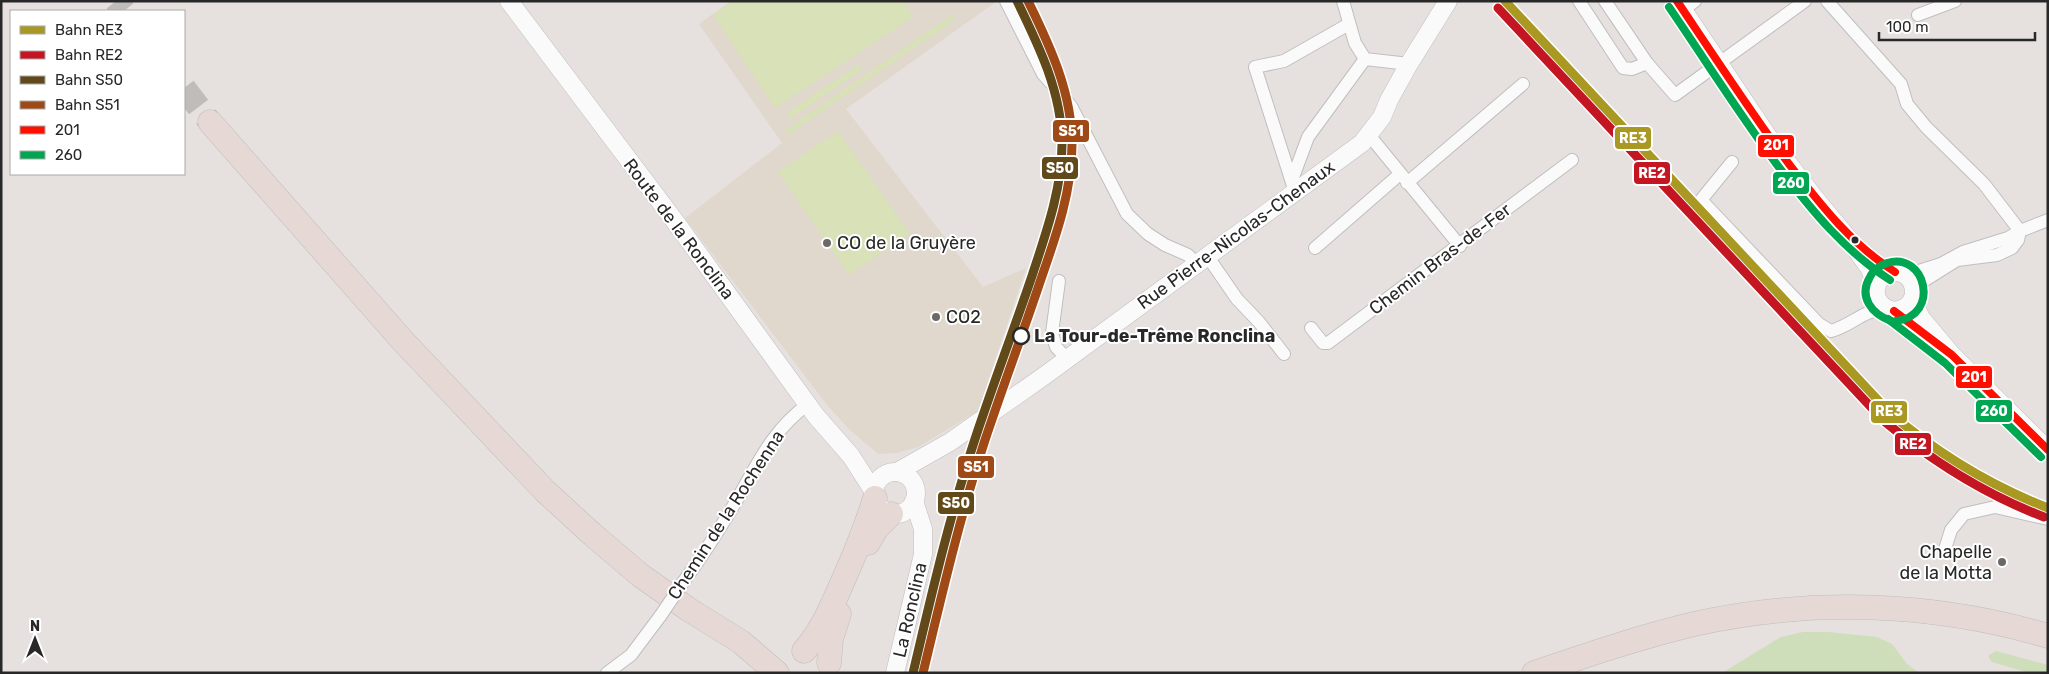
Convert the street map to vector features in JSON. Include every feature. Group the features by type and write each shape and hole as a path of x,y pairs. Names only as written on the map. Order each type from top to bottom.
{"highway":[{"path":"210,122 402,340 546,491 593,535 640,574 688,609 741,642 777,673"},
{"path":"794,660 827,619 865,529 885,504"},
{"path":"831,670 831,639 836,623 885,504"},
{"path":"1534,673 1631,641 1695,624 1753,614 1809,608 1877,607 1939,613 2008,625 2048,636"},
{"path":"741,642 794,660 819,654 831,670"}],"street":[{"name":"Route de la Ronclina","path":"509,1 674,220 808,404 851,456"},
{"path":"1006,1 1042,74 1071,106 1127,214 1148,234 1165,245 1203,261 1259,322 1284,354"},
{"path":"1343,1 1355,43 1364,59"},
{"name":"Rue Pierre-Nicolas-Chenaux","path":"892,473 950,442 1203,261 1293,186 1362,143 1382,117 1409,64 1448,1"},
{"path":"1578,1 1623,68 1632,69 1647,63"},
{"path":"1604,1 1647,63 1675,95 1805,1"},
{"path":"1732,162 1701,200 1819,324 1831,331 1844,327 1864,313 1883,276 1907,284 1957,260 1997,255 2012,248 2018,240 2020,230 1984,184 1926,127 1908,104 1901,84 1827,1"},
{"path":"1918,15 1955,1"},
{"path":"1685,4 1719,64 1771,141 1870,268 1879,302 1952,354"},
{"path":"1293,186 1255,67 1284,61 1349,24"},
{"path":"1364,59 1409,64"},
{"path":"1293,186 1308,137 1364,59"},
{"path":"1315,248 1523,84"},
{"path":"1369,135 1403,179 1460,246"},
{"name":"Chemin Bras-de-Fer","path":"1311,328 1323,343 1328,344 1572,160"},
{"path":"2020,230 2048,220"},
{"path":"1848,238 1907,284 1922,318 1952,354 2048,450"},
{"path":"1059,281 1052,333 1056,347 1067,359"},
{"path":"1864,313 1905,308 1907,284"},
{"name":"Chemin de la Rochenna","path":"607,673 631,655 661,615 708,549 773,437 792,416 808,404"},
{"name":"Rue Pierre-Nicolas-Chenaux","path":"915,495 926,468 950,442"},
{"path":"851,456 892,473 910,478 915,495 907,510 885,504 877,482 892,473"},
{"name":"La Ronclina","path":"851,456 885,504 914,528 923,548"},
{"name":"La Ronclina","path":"895,673 921,566 923,529 915,495"},
{"path":"1945,549 1951,530 1964,514 1995,507 2048,519"}],"shaded area":[{"name":"CO de la Gruyère","path":"731,1 997,1 846,109 983,287 1026,268 978,411 918,447 897,453 878,454 850,430 827,405 685,218 782,143 699,24"}],"green space":[{"path":"733,1 903,1 913,17 775,108 713,15"},
{"path":"952,15 955,20 788,135 785,130"},
{"path":"859,64 862,70 790,119 786,113"},
{"path":"838,131 910,234 849,275 778,172"},
{"path":"1803,632 1828,632 1877,637 1892,644 1907,664 1919,673 1722,673 1781,637"},
{"path":"1996,651 2048,665 2048,673 2029,673 1992,662 1989,655"}],"tunnel":[{"path":"116,1 123,10"},
{"path":"185,89 210,122"}],"rail line":[{"name":"S50","path":"913,673 958,495 976,436 1043,244 1059,178 1062,144 1061,125 1054,88 1041,53 1017,1"},
{"name":"S51","path":"923,673 967,497 1052,246 1062,213 1069,179 1072,144 1071,125 1064,88 1052,53 1028,1"},
{"name":"RE3","path":"1505,1 1890,413 1927,442 1965,467 2005,489 2048,508"},
{"name":"RE2","path":"1498,8 1884,421 1921,450 1960,476 2001,498 2044,517"}],"transit line":[{"name":"201","path":"1677,1 1760,124 1813,194 1864,249 1895,272"},
{"name":"260","path":"1669,7 1752,130 1805,201 1844,244 1890,280"},
{"name":"260","path":"1891,321 1878,314 1869,304 1866,298 1867,284 1871,274 1880,266 1887,263 1900,262 1911,266 1919,275 1923,286 1923,297 1919,308 1910,317 1896,321"},
{"name":"201","path":"1894,311 1952,355 2048,450"},
{"name":"260","path":"1888,319 1945,363 2041,457"}],"place":[{"name":"CO de la Gruyère","path":"827,243"},
{"name":"CO2","path":"936,317"},
{"name":"La Tour-de-Trême Ronclina","path":"1021,336"},
{"name":"Chapelle de la Motta","path":"2002,562"}]}
